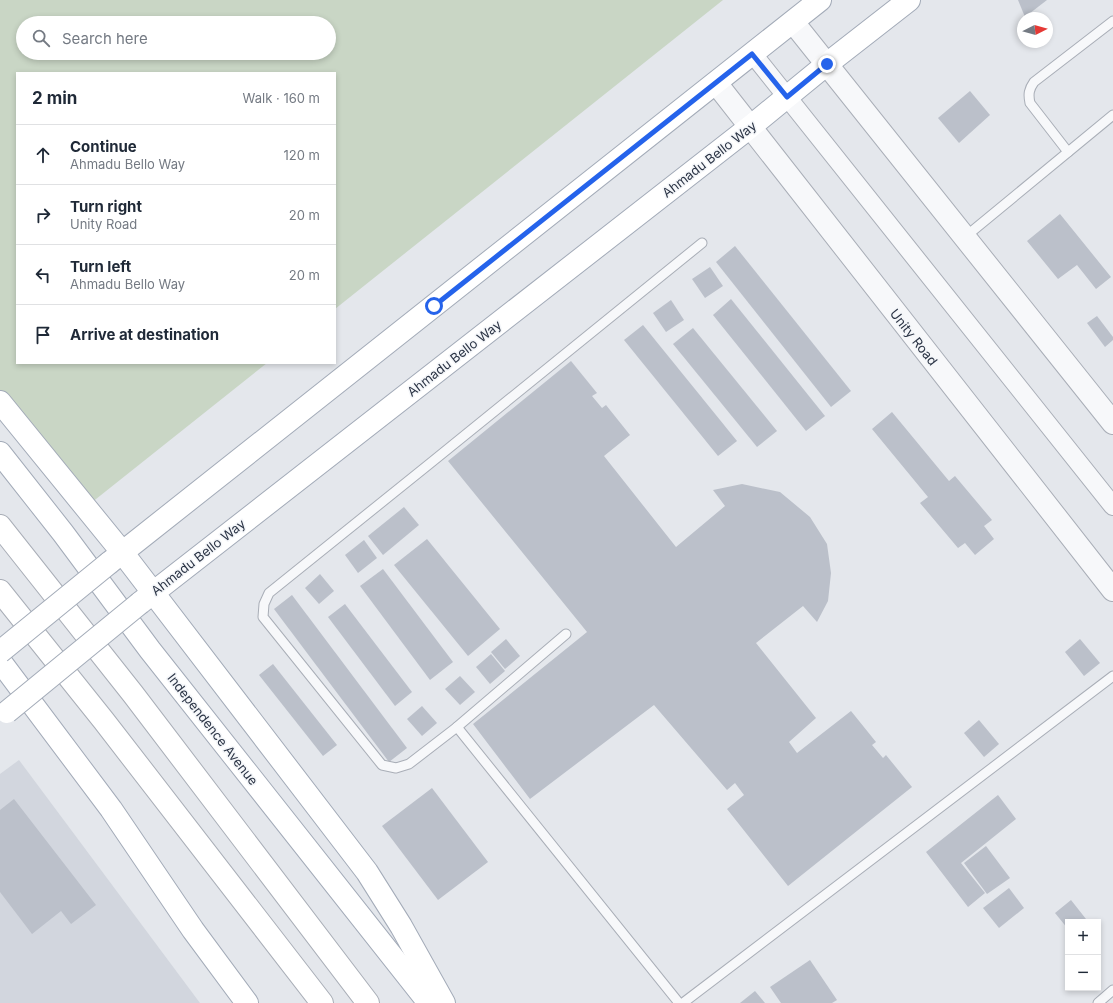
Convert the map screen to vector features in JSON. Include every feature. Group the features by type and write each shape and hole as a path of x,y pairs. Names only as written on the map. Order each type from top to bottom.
{"main road":[{"path":"0,652 116,557 820,0"},
{"name":"Ahmadu Bello Way","path":"4,715 147,598 750,127 909,0"},
{"path":"0,402 147,598 367,872 401,926 444,1003"},
{"name":"Independence Avenue","path":"0,453 63,533 155,656 429,1003"},
{"path":"0,526 132,694 368,1003"},
{"path":"0,591 104,721 322,1003"},
{"path":"0,661 111,809 193,930 247,1003"}],"street":[{"path":"792,22 1113,423"},
{"path":"752,54 1113,506"},
{"name":"Unity Road","path":"716,83 1113,590"}],"lane":[{"path":"1068,152 1030,103 1030,88 1034,82 1113,21"},
{"path":"965,237 1113,115"},
{"path":"566,634 457,727 409,764 396,768 382,764 264,617 264,604 269,593 702,243"},
{"path":"683,1003 1113,676"},
{"path":"457,727 679,1003"},
{"path":"1098,1003 1113,990"}],"shaded area":[{"path":"19,760 200,1003 0,1003 0,774"}],"green space":[{"path":"0,0 723,0 336,308 336,72 16,72 16,364 266,364 86,507 0,396"}],"building":[{"path":"1018,0 1047,0 1031,12 1023,12"},
{"path":"970,91 990,115 959,143 938,118"},
{"path":"1060,214 1111,277 1096,289 1077,265 1058,279 1027,241"},
{"path":"735,246 851,391 831,407 716,262"},
{"path":"710,267 723,286 705,298 692,279"},
{"path":"731,299 825,416 806,431 713,315"},
{"path":"671,300 684,320 666,332 653,313"},
{"path":"1097,316 1113,337 1113,340 1105,347 1087,323"},
{"path":"643,325 737,441 718,456 624,340"},
{"path":"693,328 777,431 757,447 673,344"},
{"path":"571,361 597,393 592,396 602,408 606,405 630,435 604,456 676,547 725,506 713,490 742,484 780,492 810,517 827,544 831,573 828,601 817,622 803,606 756,643 816,718 789,742 797,753 851,711 876,742 872,745 883,758 886,755 912,787 788,886 727,809 744,795 735,783 727,790 654,705 530,799 473,724 587,632 448,461"},
{"path":"892,412 949,481 955,476 992,520 984,526 994,539 975,555 965,543 958,548 920,503 928,497 872,429"},
{"path":"404,507 419,525 383,555 368,536"},
{"path":"427,539 500,629 468,656 394,565"},
{"path":"364,540 377,558 358,573 345,555"},
{"path":"383,569 453,662 430,680 360,586"},
{"path":"320,574 334,591 319,604 305,588"},
{"path":"292,595 407,748 389,762 274,609"},
{"path":"345,604 412,692 395,706 328,617"},
{"path":"506,639 520,656 505,669 491,652"},
{"path":"1080,639 1100,663 1084,676 1065,652"},
{"path":"491,654 505,671 490,684 476,667"},
{"path":"273,664 337,745 323,756 259,675"},
{"path":"460,676 475,692 460,705 445,689"},
{"path":"422,706 437,723 422,736 407,719"},
{"path":"979,720 999,744 984,757 964,733"},
{"path":"432,788 488,862 438,900 382,826"},
{"path":"998,795 1016,819 961,863 985,893 968,907 926,852"},
{"path":"14,799 96,905 71,924 61,911 32,934 0,892 0,810"},
{"path":"986,846 1010,878 987,894 964,863"},
{"path":"1009,888 1024,908 999,928 983,908"},
{"path":"1071,900 1086,919 1065,919 1065,925 1055,913"},
{"path":"810,960 837,1000 832,1003 781,1003 770,987"},
{"path":"755,991 765,1003 740,1003"}],"route":[{"path":"434,306 752,54 787,97 827,64"}]}
